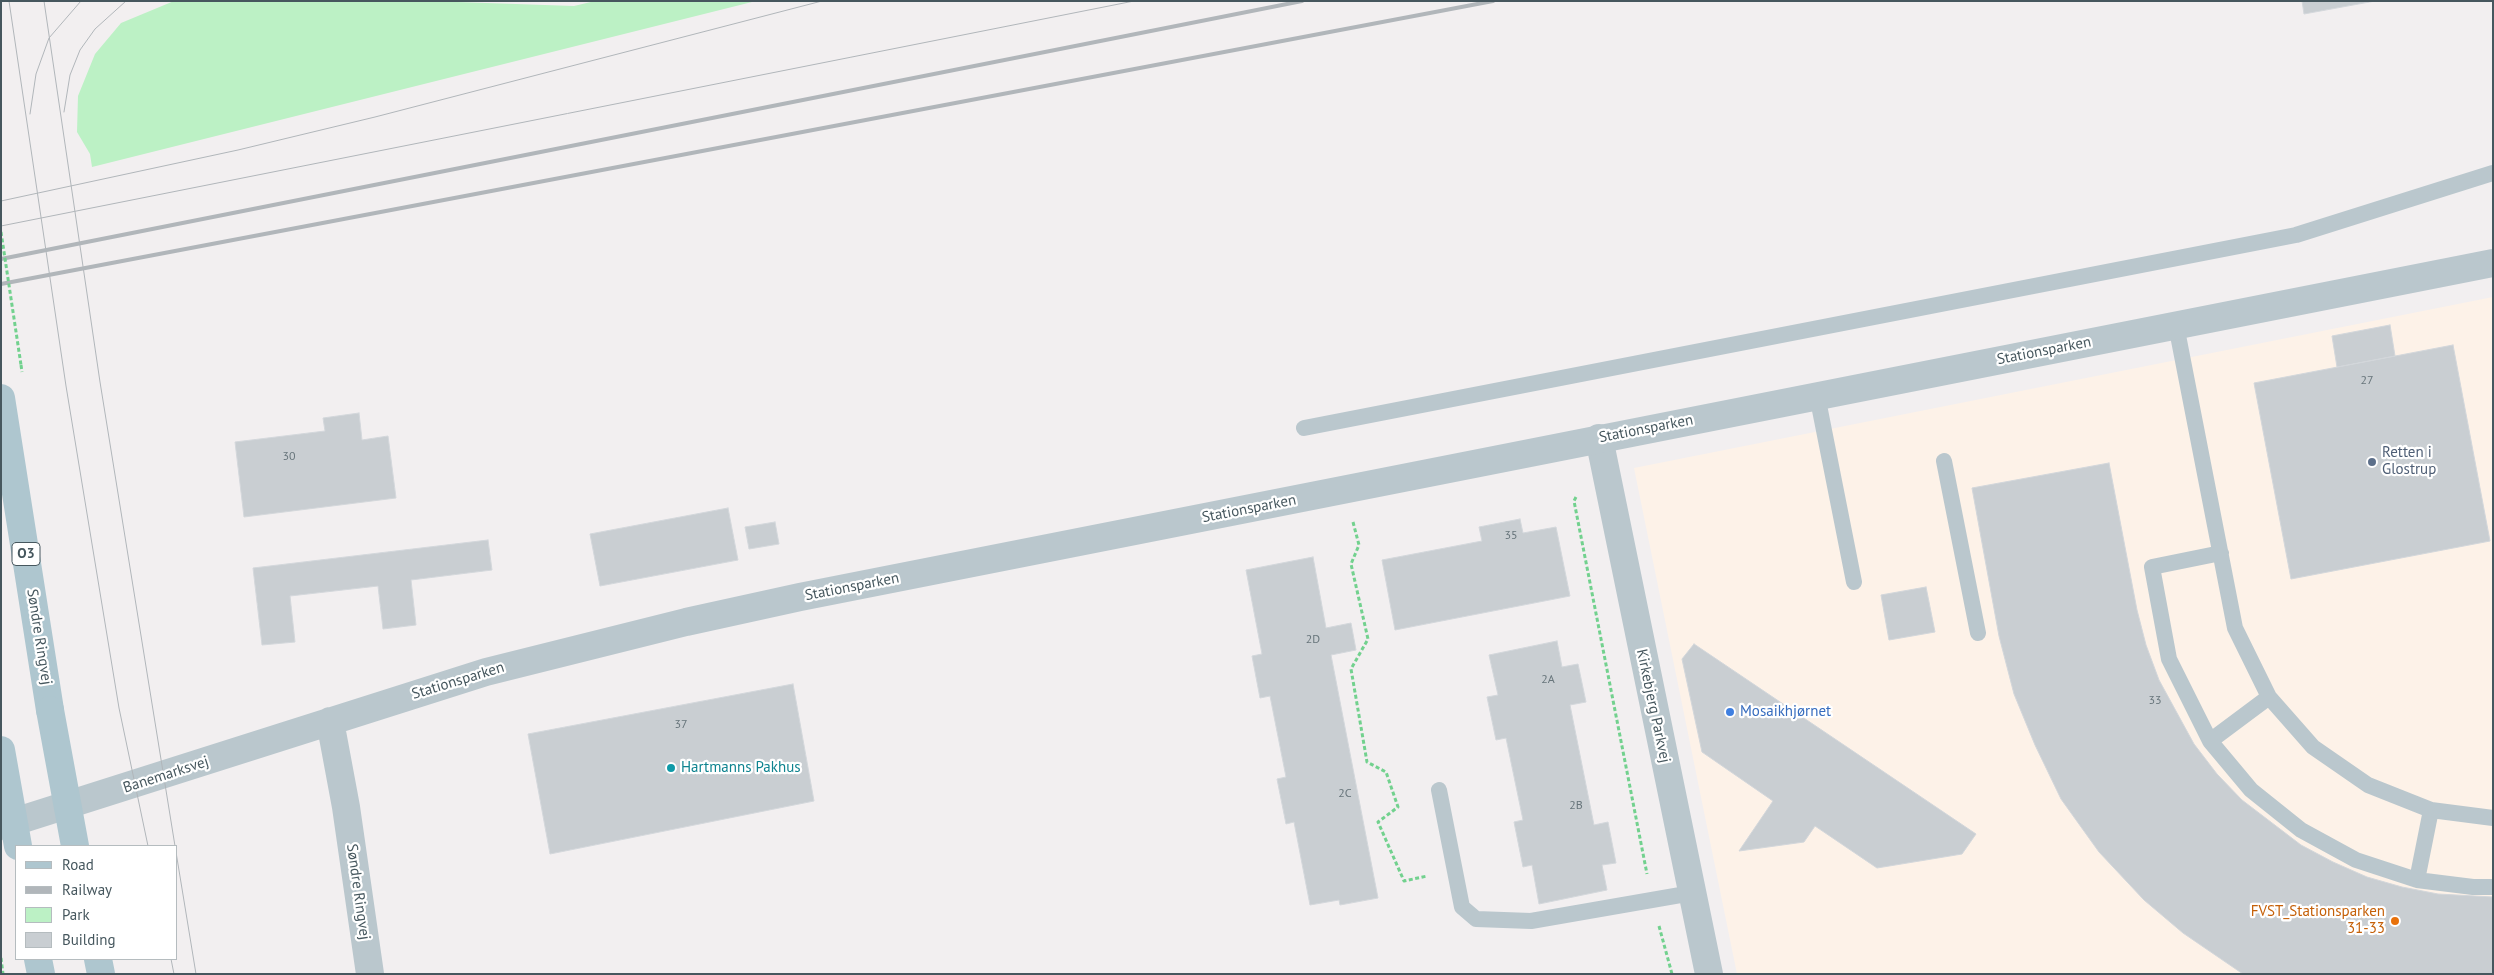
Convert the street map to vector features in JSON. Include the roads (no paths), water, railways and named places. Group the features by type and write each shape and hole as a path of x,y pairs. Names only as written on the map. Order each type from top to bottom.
{"main road":[{"name":"Søndre Ringvej","path":"1,398 50,710 76,845"},
{"path":"1,750 18,845"},
{"path":"30,960 31,974"},
{"path":"38,960 41,974"},
{"path":"98,960 101,974"}],"street":[{"name":"Stationsparken","path":"330,721 496,669 696,620 800,597 1816,395 2493,263"},
{"name":"Kirkebjerg Parkvej","path":"1599,438 1709,974"},
{"name":"Banemarksvej","path":"1,826 330,721"},
{"name":"Søndre Ringvej","path":"330,721 346,807 370,974"}],"lane":[{"path":"1304,428 2296,235 2493,173"},
{"path":"2176,325 2235,628 2269,697 2313,747 2368,785 2431,810 2493,818"},
{"path":"1816,395 1854,582"},
{"path":"1944,461 1978,633"},
{"path":"2221,553 2152,567 2169,658 2210,741 2251,790 2301,830 2356,860 2417,880 2473,887 2493,887"},
{"path":"2210,741 2269,697"},
{"path":"1439,790 1462,907 1476,919 1531,921 1692,893"},
{"path":"2417,880 2431,810"}],"tram line":[{"path":"9,1 66,386 119,708 148,845"},
{"path":"44,1 100,382 175,845"},
{"path":"30,114 36,74 49,38 81,1"},
{"path":"64,112 70,75 80,50 95,29 126,1"},
{"path":"1,201 238,150 375,117 822,1"},
{"path":"1,226 1134,1"},
{"path":"178,864 196,974"},
{"path":"171,960 174,974"}],"railway":[{"path":"1,259 1302,1"},
{"path":"1,284 1493,1"}],"place":[{"name":"Retten i Glostrup","path":"2372,462"},
{"name":"Mosaikhjørnet","path":"1730,712"},
{"name":"Hartmanns Pakhus","path":"671,768"},
{"name":"FVST_Stationsparken 31-33","path":"2395,921"}]}
